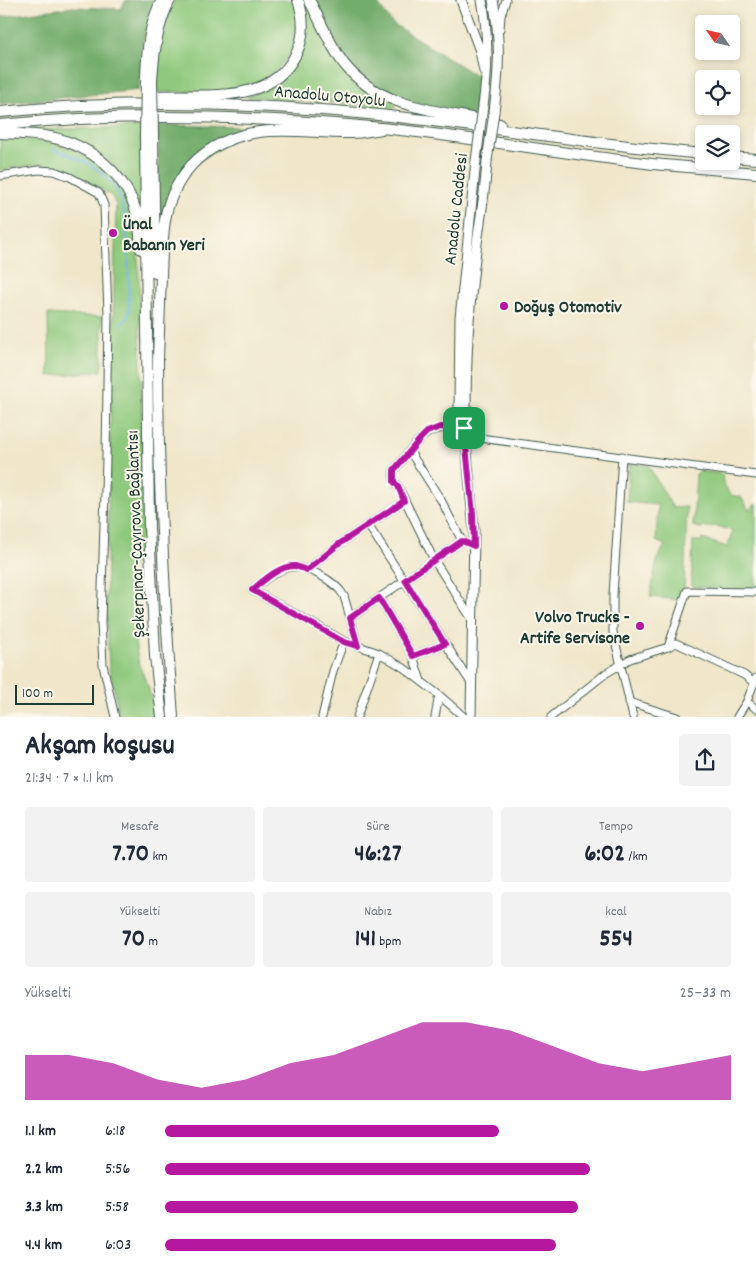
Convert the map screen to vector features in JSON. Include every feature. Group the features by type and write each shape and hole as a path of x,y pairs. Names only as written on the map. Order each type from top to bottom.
{"highway":[{"path":"146,350 148,320 149,40 162,0"},
{"path":"149,79 161,20 170,0"},
{"path":"98,104 149,97 228,94 250,91 269,84 286,69 299,48 303,25 298,0"},
{"path":"309,0 343,62 356,77 379,93 400,102 429,110 488,121 552,137"},
{"name":"Anadolu Otoyolu","path":"0,112 98,104 234,105 299,108 438,122 655,150 695,153"},
{"name":"Anadolu Otoyolu","path":"0,125 92,119 226,118 382,128 652,164 756,173"},
{"path":"158,409 158,315 162,240 171,199 185,174 204,154 222,143 245,134 277,130 352,133 382,128"},
{"path":"0,133 50,137 76,144 98,158 112,170 122,183 138,218 146,350"},
{"path":"149,136 158,409"},
{"path":"740,158 756,159"},
{"name":"Şekerpınar-Çayırova Bağlantısı","path":"146,350 149,527 155,656 162,717"},
{"name":"Şekerpınar-Çayırova Bağlantısı","path":"158,409 158,468 173,717"}],"main road":[{"path":"461,0 480,51 486,82"},
{"name":"Anadolu Caddesi","path":"471,717 474,546 473,514 464,428 459,409 460,318 486,82 488,39 482,0"},
{"name":"Anadolu Caddesi","path":"464,428 466,415 468,319 499,77 499,42 493,0"}],"street":[{"path":"499,42 501,16 506,0"},
{"path":"0,176 45,169 70,177 99,193 104,205 108,313 101,622 103,665 115,717"},
{"path":"473,621 434,560 398,486 394,482 394,470 421,438 432,430 446,427 464,428 622,456 756,475"},
{"path":"410,452 441,500 462,541 474,546"},
{"path":"622,456 613,596 613,632 633,717"},
{"path":"307,570 339,544 404,501"},
{"path":"368,524 472,683"},
{"path":"350,618 462,541"},
{"path":"358,646 341,590 333,582 295,566 286,567 252,590 344,642 379,653 404,668 440,695 464,717"},
{"path":"668,647 687,591 756,592"},
{"path":"379,598 413,656 421,681"},
{"path":"322,717 333,671 344,642"},
{"path":"551,717 605,674 630,659 676,643 755,680 747,700 737,717"},
{"path":"413,656 445,644"},
{"path":"357,717 379,653"},
{"path":"435,717 440,695"},
{"path":"747,700 756,709"},
{"path":"629,702 677,717"}],"green space":[{"path":"126,0 157,0 148,23 143,44 139,90 0,104 0,17 73,7 121,9"},
{"path":"175,0 293,0 298,28 293,48 277,69 263,79 247,86 230,90 157,92 163,34"},
{"path":"303,0 305,0 396,106 395,108 246,97 270,87 295,64"},
{"path":"313,0 375,0 392,23 480,78 475,116 439,109 401,98 367,80 353,69 342,55"},
{"path":"158,125 248,127 260,125 259,128 250,129 179,174 159,251"},
{"path":"141,127 142,223 113,165 104,157 87,146 68,138 36,132 36,130"},
{"path":"0,139 35,140 52,143 82,154 95,162 120,188 133,217 139,263 145,529 141,563 131,564 128,570 128,577 139,665 148,686 154,717 120,717 109,667 106,604 116,205 112,196 72,172 41,164 0,170"},
{"path":"48,314 102,317 102,371 49,376"},
{"path":"629,464 648,465 673,508 687,507 684,591 681,600 650,597 657,560 665,545 656,541 658,505 627,502"},
{"path":"700,471 722,474 723,482 730,495 741,497 749,510 756,504 756,587 753,590 694,587 691,585 693,541 701,541 702,539 727,547 733,531 717,526 700,528 693,526 696,474"}],"waterway":[{"path":"53,149 81,160 99,170 113,184 118,193 125,218 129,267 129,311 127,319 121,325"}],"place":[{"name":"Ünal Babanın Yeri","path":"113,233"},
{"name":"Doğuş Otomotiv","path":"504,306"},
{"name":"Volvo Trucks - Artife Servisone","path":"640,626"}],"route":[{"path":"440,427 464,428 473,514 474,546 462,541 405,580 445,644 413,656 379,598 350,618 358,646 344,642 252,590 286,567 295,566 307,570 339,544 404,501 398,486 394,482 394,470 427,432 440,427"}]}
